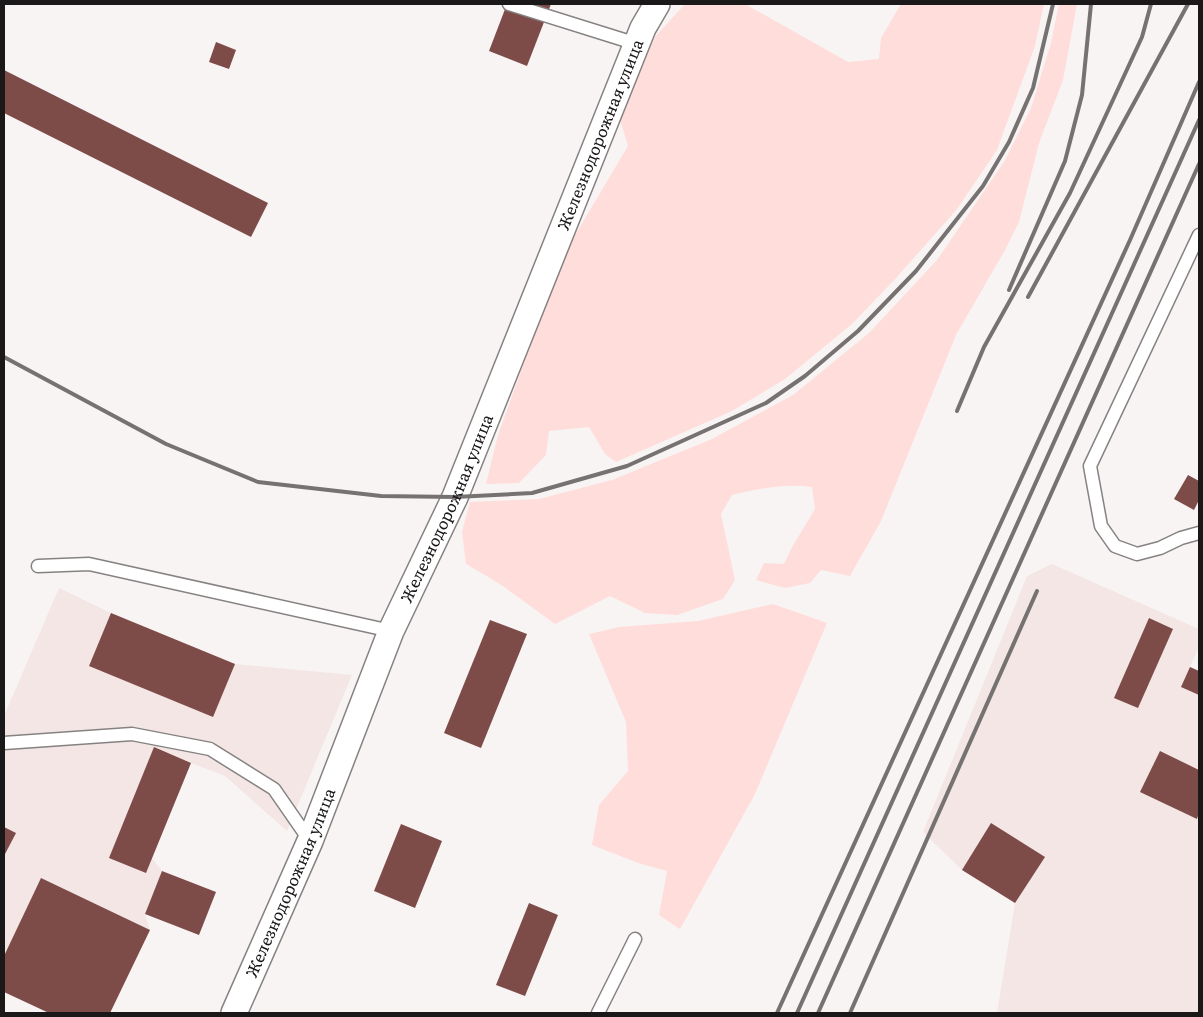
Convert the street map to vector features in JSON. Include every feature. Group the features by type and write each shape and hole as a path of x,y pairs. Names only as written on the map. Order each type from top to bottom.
{"street":[{"name":"Железнодорожная улица","path":"234,1013 310,841 390,632 455,496 637,44 657,4"}],"lane":[{"path":"509,4 637,44"},
{"path":"1199,235 1090,466 1101,526 1115,546 1137,554 1160,548 1181,538 1199,533"},
{"path":"38,566 89,564 390,632"},
{"path":"4,743 132,734 210,749 274,789 310,841"},
{"path":"598,1013 635,939"}],"shaded area":[{"path":"685,4 745,4 848,62 879,59 881,38 901,4 1044,4 1035,46 997,150 957,209 897,277 852,324 785,379 732,411 616,462 605,454 589,427 549,431 546,455 519,483 486,484 498,435 562,257 628,146 619,116 655,37"},
{"path":"1059,4 1077,4 1063,80 1039,143 1019,222 956,335 881,521 850,576 821,570 810,583 785,588 756,580 764,563 784,564 815,509 812,487 802,486 771,487 732,495 721,514 735,580 723,599 677,615 645,613 610,596 555,624 500,584 466,564 462,532 470,502 539,499 612,480 712,439 793,395 869,333 937,260 1004,162 1031,108 1051,43"},
{"path":"1052,564 1199,629 1199,647 1190,667 1199,671 1199,1013 997,1013 1015,903 962,870 923,832 1027,576"},
{"path":"59,588 111,613 235,664 352,675 287,831 225,776 191,763 152,858 162,871 145,914 150,930 110,1013 49,1013 4,992 4,716"},
{"path":"773,604 827,623 755,794 680,929 659,915 667,871 638,863 592,845 599,805 628,771 626,722 589,634 619,627 698,621"}],"building":[{"path":"507,4 551,4 527,66 489,51"},
{"path":"216,42 236,50 229,69 209,62"},
{"path":"4,70 268,203 251,237 4,113"},
{"path":"1188,475 1199,481 1199,500 1194,510 1174,499"},
{"path":"111,613 235,664 213,717 89,666"},
{"path":"1149,618 1173,629 1138,708 1114,698"},
{"path":"490,620 527,634 481,748 444,733"},
{"path":"1190,667 1199,671 1199,695 1181,687"},
{"path":"154,747 191,763 146,873 109,858"},
{"path":"1160,751 1199,770 1199,813 1197,819 1140,792"},
{"path":"991,823 1045,857 1015,903 962,870"},
{"path":"401,824 442,841 415,908 374,891"},
{"path":"4,827 16,833 4,856"},
{"path":"162,871 216,892 199,935 145,914"},
{"path":"41,878 150,930 110,1013 49,1013 4,992 4,956"},
{"path":"529,903 558,915 525,996 496,985"}],"railway":[{"path":"4,357 166,444 258,482 381,496 455,497 532,493 627,466 766,403 805,376 858,331 916,271 983,186 1009,142 1033,88 1053,4"},
{"path":"1009,290 1065,161 1082,95 1091,4"},
{"path":"957,411 984,347 1070,193 1142,37 1151,4"},
{"path":"1028,297 1188,4"},
{"path":"777,1013 1130,240 1199,82"},
{"path":"797,1013 1199,120"},
{"path":"818,1013 1199,164"},
{"path":"850,1013 1037,591"}]}
